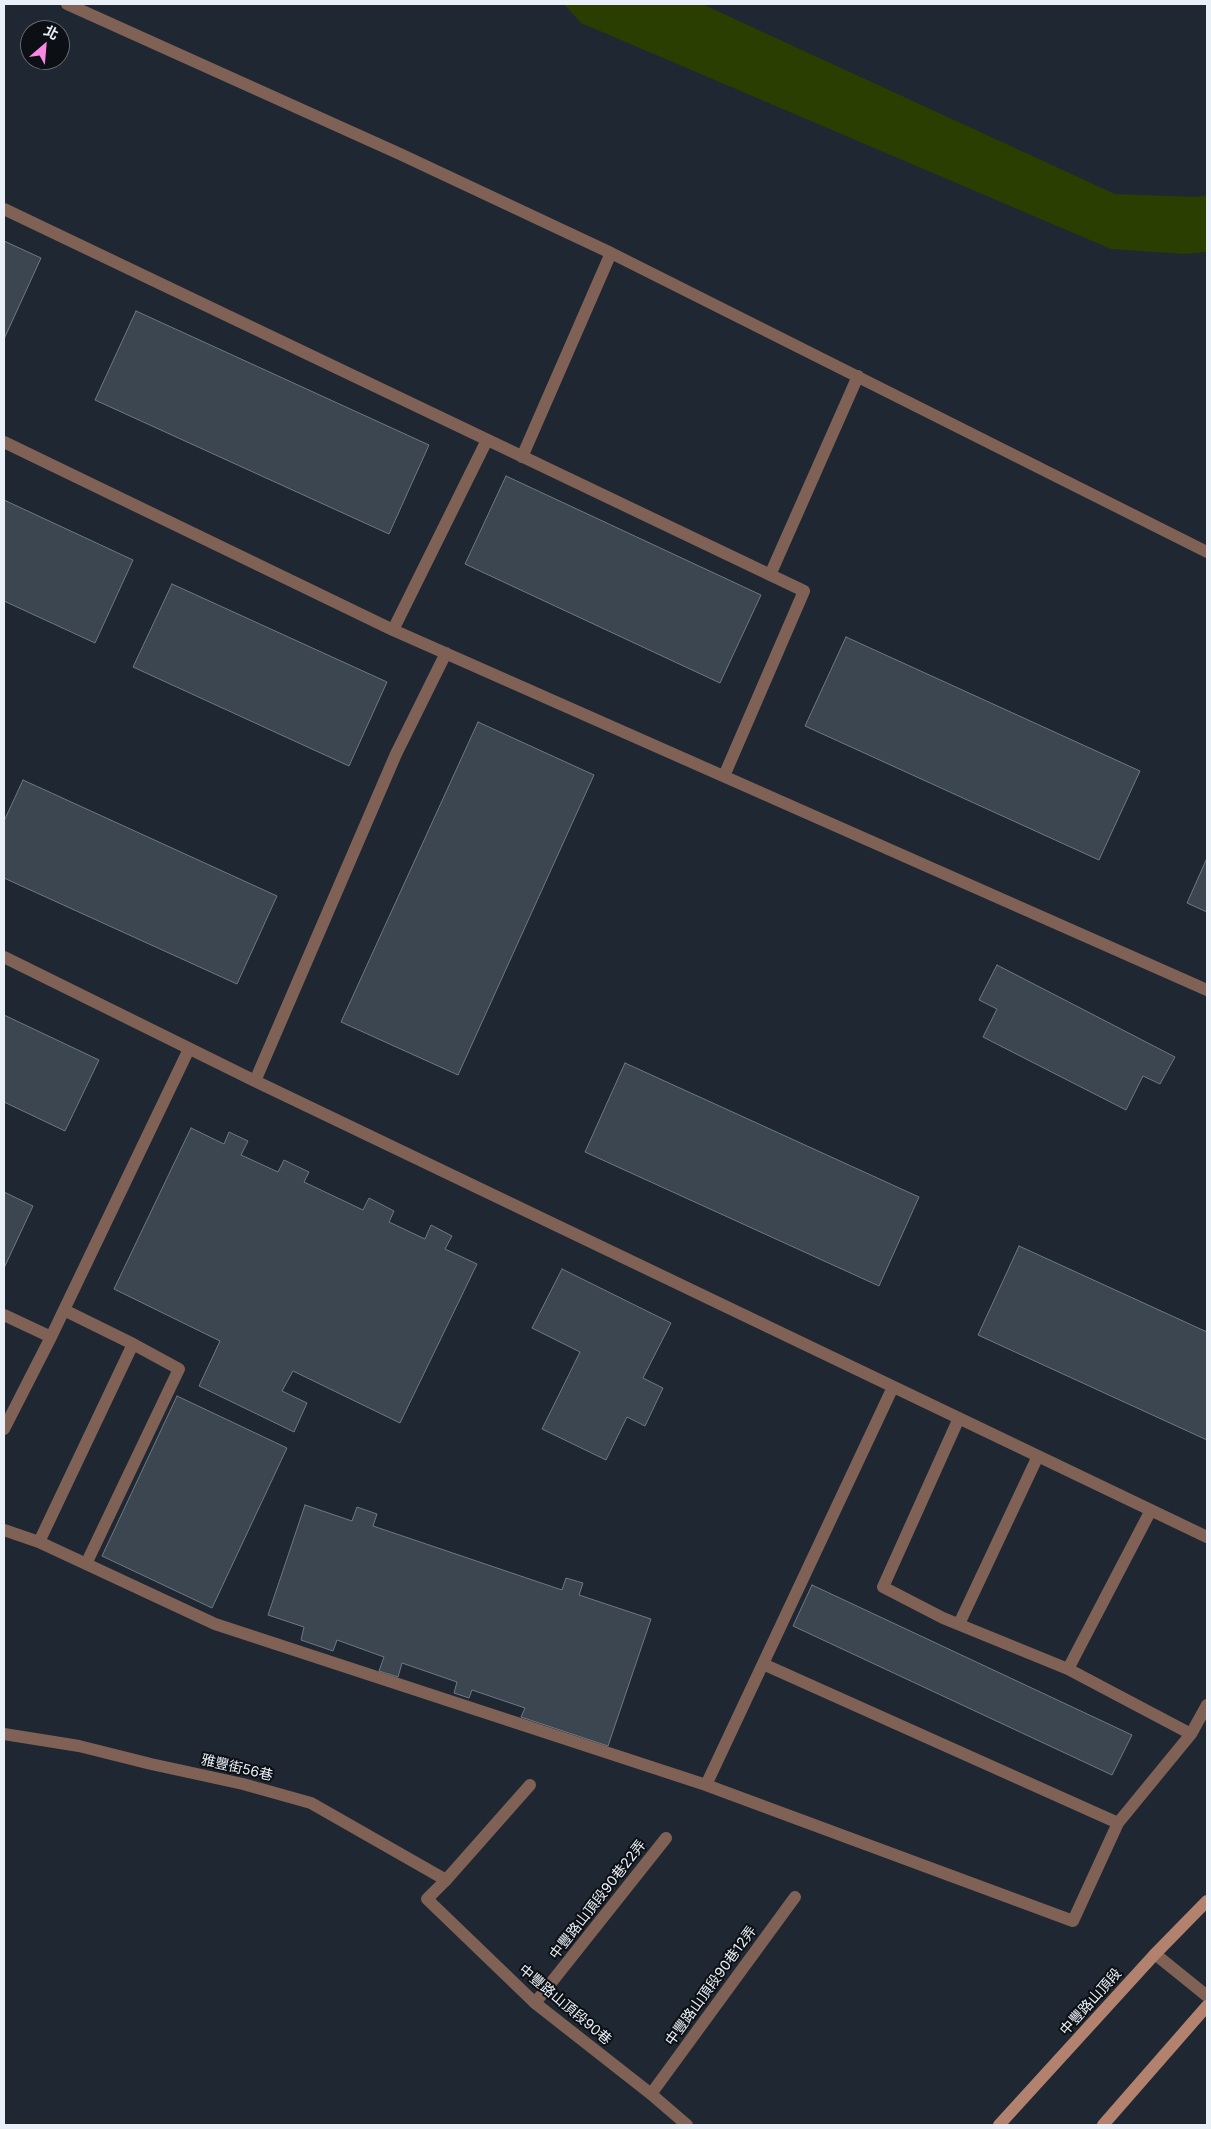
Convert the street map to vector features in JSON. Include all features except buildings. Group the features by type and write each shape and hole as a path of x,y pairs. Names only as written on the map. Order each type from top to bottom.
{"main road":[{"name":"中豐路山頂段","path":"999,2125 1155,1954 1207,1901"},
{"path":"1103,2125 1207,2006"}],"street":[{"path":"67,4 400,154 611,253 1207,552"},
{"path":"4,209 804,591 724,776"},
{"path":"522,457 611,253"},
{"path":"770,575 858,376"},
{"path":"393,630 487,440"},
{"path":"4,442 393,630 1207,990"},
{"path":"255,1081 396,754 446,653"},
{"path":"4,957 255,1081 1207,1537"},
{"path":"4,1429 51,1337 189,1049"},
{"path":"64,1310 179,1369 86,1564"},
{"path":"4,1315 51,1337"},
{"path":"39,1542 133,1344"},
{"path":"706,1786 893,1386"},
{"path":"959,1418 883,1587 958,1624 1068,1669 1191,1734"},
{"path":"958,1624 1038,1456"},
{"path":"1068,1669 1151,1510"},
{"path":"4,1530 39,1542 214,1624 706,1786 1073,1921 1118,1823 1191,1734 1207,1706"},
{"path":"762,1664 1118,1823"},
{"name":"雅豐街56巷","path":"4,1734 78,1746 243,1784 311,1803 446,1880"},
{"path":"446,1880 530,1785"},
{"name":"中豐路山頂段90巷22弄","path":"536,2003 666,1838"},
{"name":"中豐路山頂段90巷","path":"446,1880 427,1899 536,2003 687,2125"},
{"name":"中豐路山頂段90巷12弄","path":"651,2094 795,1897"},
{"path":"1155,1954 1207,1996"}],"green space":[{"path":"564,4 702,4 1115,194 1197,197 1207,195 1207,252 1184,254 1111,249 581,23"}]}
